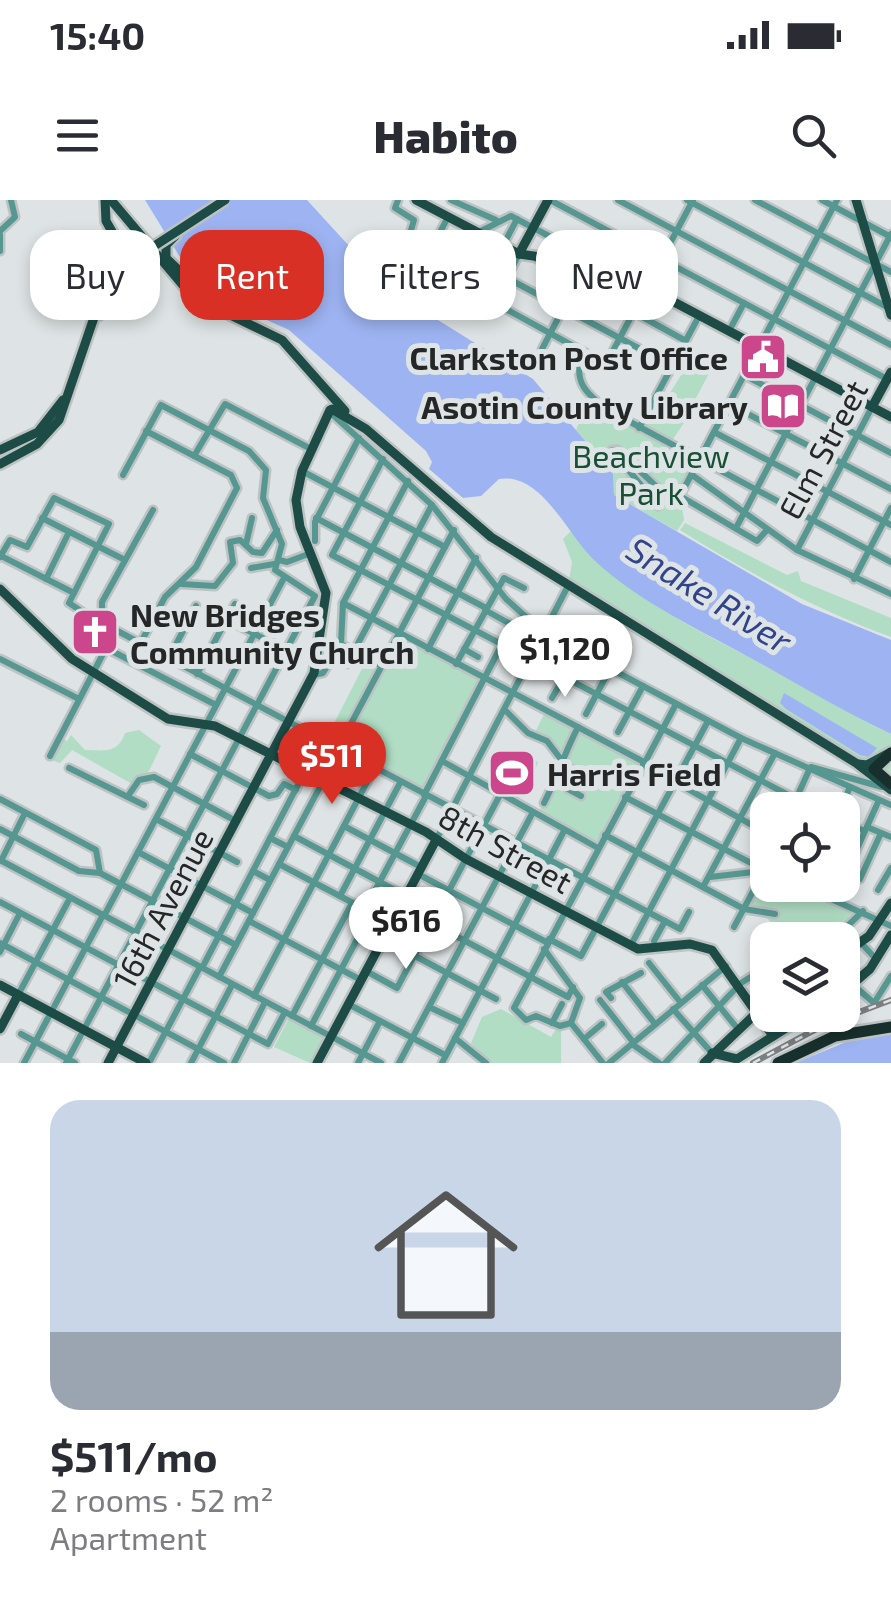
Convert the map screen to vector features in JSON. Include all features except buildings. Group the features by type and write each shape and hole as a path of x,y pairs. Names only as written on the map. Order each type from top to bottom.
{"highway":[{"path":"888,786 874,766 891,752"},
{"path":"778,1063 834,1036 891,1027"}],"main road":[{"path":"160,245 228,200"},
{"path":"160,243 228,200"},
{"path":"520,254 549,200"},
{"path":"856,200 890,310"},
{"path":"110,201 106,221 111,230"},
{"path":"110,201 135,230"},
{"path":"422,201 472,230"},
{"path":"106,221 110,212 128,221"},
{"path":"170,239 166,258 188,281 213,304 260,330"},
{"path":"516,252 534,258"},
{"path":"160,262 200,303 282,340 303,363 330,405 482,530 888,786"},
{"path":"678,305 891,417"},
{"path":"0,465 52,426 90,320"},
{"path":"0,465 37,444 60,420 93,320"},
{"path":"82,354 99,320"},
{"name":"Elm Street","path":"872,407 890,377"},
{"path":"0,450 45,425 72,379"},
{"path":"302,471 330,405"},
{"name":"16th Avenue","path":"108,1063 290,724 312,675 326,601 313,547 297,510 302,471"},
{"name":"8th Street","path":"0,589 66,654 170,720 240,738 411,824 466,858 631,945"},
{"path":"856,763 866,765 891,752"},
{"path":"867,770 891,752"},
{"path":"317,1063 436,840"},
{"path":"860,944 891,903"},
{"path":"860,978 891,936"},
{"path":"631,945 644,950 705,946 726,966 750,1000"},
{"path":"0,985 148,1063"},
{"path":"0,1029 18,995"},
{"path":"712,1057 750,1015"},
{"path":"771,1032 774,1036"},
{"path":"712,1057 736,1059 780,1032"}],"street":[{"path":"0,251 0,233 15,217 11,200"},
{"path":"398,200 396,208 414,220 412,230"},
{"path":"451,200 497,221"},
{"path":"549,200 606,230"},
{"path":"618,200 674,230"},
{"path":"754,200 891,272"},
{"path":"736,528 891,236 835,203 822,200"},
{"path":"676,230 690,201 890,310"},
{"path":"680,496 835,203"},
{"path":"483,230 506,216 537,230"},
{"path":"442,230 448,218"},
{"path":"511,230 517,219"},
{"path":"678,232 891,344"},
{"path":"516,261 520,254"},
{"path":"678,268 890,377"},
{"path":"730,331 744,303"},
{"path":"516,316 606,364 629,320"},
{"path":"639,428 699,316"},
{"path":"542,349 557,320"},
{"path":"586,320 672,366"},
{"path":"646,320 686,341"},
{"path":"584,352 578,372 586,393 639,428 891,562"},
{"path":"744,375 891,454"},
{"path":"194,456 223,404 311,449"},
{"path":"729,404 891,489"},
{"path":"21,1034 70,1062 316,594 275,570 282,550 263,498 264,466 248,450 160,405 123,474"},
{"name":"Elm Street","path":"796,550 872,407"},
{"path":"140,644 165,597 199,562 237,489 235,478 146,431"},
{"path":"714,432 888,524"},
{"path":"251,568 286,562 313,547 316,518 363,433 454,530 543,638"},
{"path":"658,506 613,456 614,448 662,492 680,496 759,542 766,530"},
{"path":"384,458 332,555 780,792"},
{"path":"302,471 445,547"},
{"path":"692,475 742,515 796,550 891,594"},
{"path":"312,675 324,672 341,644 343,603 408,481"},
{"path":"74,592 0,557 10,540 27,547 57,498 110,524 69,605 93,619"},
{"path":"347,664 432,505"},
{"path":"854,578 888,524 891,508"},
{"path":"152,510 102,605 110,627 680,930 690,912"},
{"path":"43,516 125,560"},
{"path":"246,544 252,518"},
{"path":"316,518 486,610 578,652 741,738 810,766 888,786"},
{"path":"181,584 215,586 233,564 229,543 238,539 254,553 262,553 277,530"},
{"path":"219,977 454,530"},
{"path":"46,579 69,532"},
{"path":"428,649 476,558"},
{"path":"456,664 506,576 524,588"},
{"path":"24,1063 284,578"},
{"path":"436,840 568,586"},
{"path":"343,603 676,780 750,824"},
{"path":"196,674 235,604"},
{"path":"168,658 196,606"},
{"path":"212,612 286,650"},
{"path":"341,644 382,666"},
{"path":"311,1026 501,646"},
{"path":"50,756 106,648 216,705"},
{"path":"464,649 478,657"},
{"path":"552,698 578,652"},
{"path":"0,659 78,699"},
{"path":"586,714 610,669"},
{"path":"618,732 643,686"},
{"path":"547,944 580,1001 570,1023 564,1026 538,1016 526,1020 514,1008 530,976 625,797 676,704"},
{"path":"506,712 528,733 546,740 567,766 590,779"},
{"path":"344,826 395,853 449,891 547,944 582,956 708,721"},
{"path":"544,803 567,766 578,727"},
{"path":"631,945 741,738"},
{"path":"148,1063 321,741"},
{"path":"704,887 775,753"},
{"path":"190,754 272,796 284,784 296,790"},
{"path":"442,761 598,848"},
{"path":"567,766 570,788 582,796"},
{"path":"810,766 813,772 891,805"},
{"path":"799,792 810,766"},
{"path":"69,768 144,805"},
{"path":"254,996 374,769"},
{"path":"128,796 134,784 146,777 173,786 238,821"},
{"path":"340,896 400,783"},
{"path":"848,792 850,787"},
{"path":"138,852 236,904 284,939 341,970 397,988 501,793"},
{"path":"625,797 750,861"},
{"path":"0,798 96,850 100,873"},
{"path":"860,839 879,800"},
{"path":"25,812 0,861 381,1063"},
{"path":"399,1063 532,814"},
{"path":"156,819 237,862"},
{"path":"860,827 891,837"},
{"path":"0,829 79,872 100,873 236,945"},
{"path":"348,1004 413,1038 442,1060 564,830"},
{"path":"860,879 881,833"},
{"path":"605,835 744,908 775,914"},
{"path":"294,836 406,896"},
{"path":"270,838 288,848"},
{"path":"279,864 391,923"},
{"path":"860,867 864,869"},
{"path":"878,890 891,868"},
{"path":"253,870 270,880"},
{"path":"708,877 750,870"},
{"path":"734,926 750,897"},
{"path":"18,995 70,898"},
{"path":"0,902 268,1044 322,960 352,902"},
{"path":"842,902 891,926"},
{"path":"400,906 568,997 573,986"},
{"path":"851,922 863,911"},
{"path":"20,913 1,947 224,1063"},
{"path":"654,941 665,922"},
{"path":"383,939 496,999"},
{"path":"864,946 874,955"},
{"path":"649,963 681,1003"},
{"path":"570,1023 606,1063 726,966"},
{"path":"611,998 606,992 642,973"},
{"path":"860,991 874,1003 891,976"},
{"path":"600,1000 632,1043 662,1063 750,979"},
{"path":"622,982 656,1024"},
{"path":"191,1063 232,984"},
{"path":"702,986 737,1028"},
{"path":"234,1063 265,1002"},
{"path":"552,1023 562,1004"},
{"path":"429,1006 462,1023"},
{"path":"674,1010 712,1057"},
{"path":"358,1063 380,1021"},
{"path":"584,1039 602,1024"},
{"path":"454,1038 484,1062"}],"green space":[{"path":"693,356 713,366 689,411 682,410 690,414 671,442 643,425 655,409 675,408 670,393"},
{"name":"Beachview Park","path":"590,397 699,460 680,496 684,520 677,531 614,495 613,474 576,430"},
{"path":"685,523 787,575 798,571 801,581 891,618 891,637 836,615 757,575 680,530"},
{"path":"571,531 609,571 655,605 891,734 891,782 568,586 572,562 563,539"},
{"path":"400,636 482,679 423,792 325,741 367,659 383,668"},
{"path":"546,710 644,762 598,848 537,816 558,771 554,769 559,759 533,737"},
{"path":"139,730 161,746 147,775 132,784 72,750 60,763 51,760 61,738 67,741 71,735 85,750 103,750 118,745 125,733"},
{"name":"Harris Field","path":"521,754 538,762 525,796 517,798 487,779 499,757"},
{"path":"750,898 750,902 840,902 856,909 843,922 770,922 744,909"},
{"path":"501,1009 551,1037 558,1026 561,1028 561,1063 490,1063 471,1043 482,1017"},
{"path":"289,1018 324,1037 310,1063 274,1047"}],"water":[{"name":"Snake River","path":"145,200 307,200 344,240 344,320 438,320 533,379 613,474 614,495 802,604 891,640 891,734 631,590 594,560 553,508 528,485 514,479 499,479 481,496 463,498 429,469 432,462 426,451 289,330 267,320 324,320 324,230 180,230 180,257"},
{"path":"784,693 877,748 869,757 860,755 786,709 780,703"},
{"path":"891,1034 891,1063 795,1063 846,1042"}],"railway":[{"path":"753,1063 822,1026 891,1000"}],"place":[{"name":"Clarkston Post Office","path":"763,357"},
{"name":"Asotin County Library","path":"783,406"},
{"name":"New Bridges Community Church","path":"95,632"},
{"name":"Harris Field","path":"512,773"}]}
